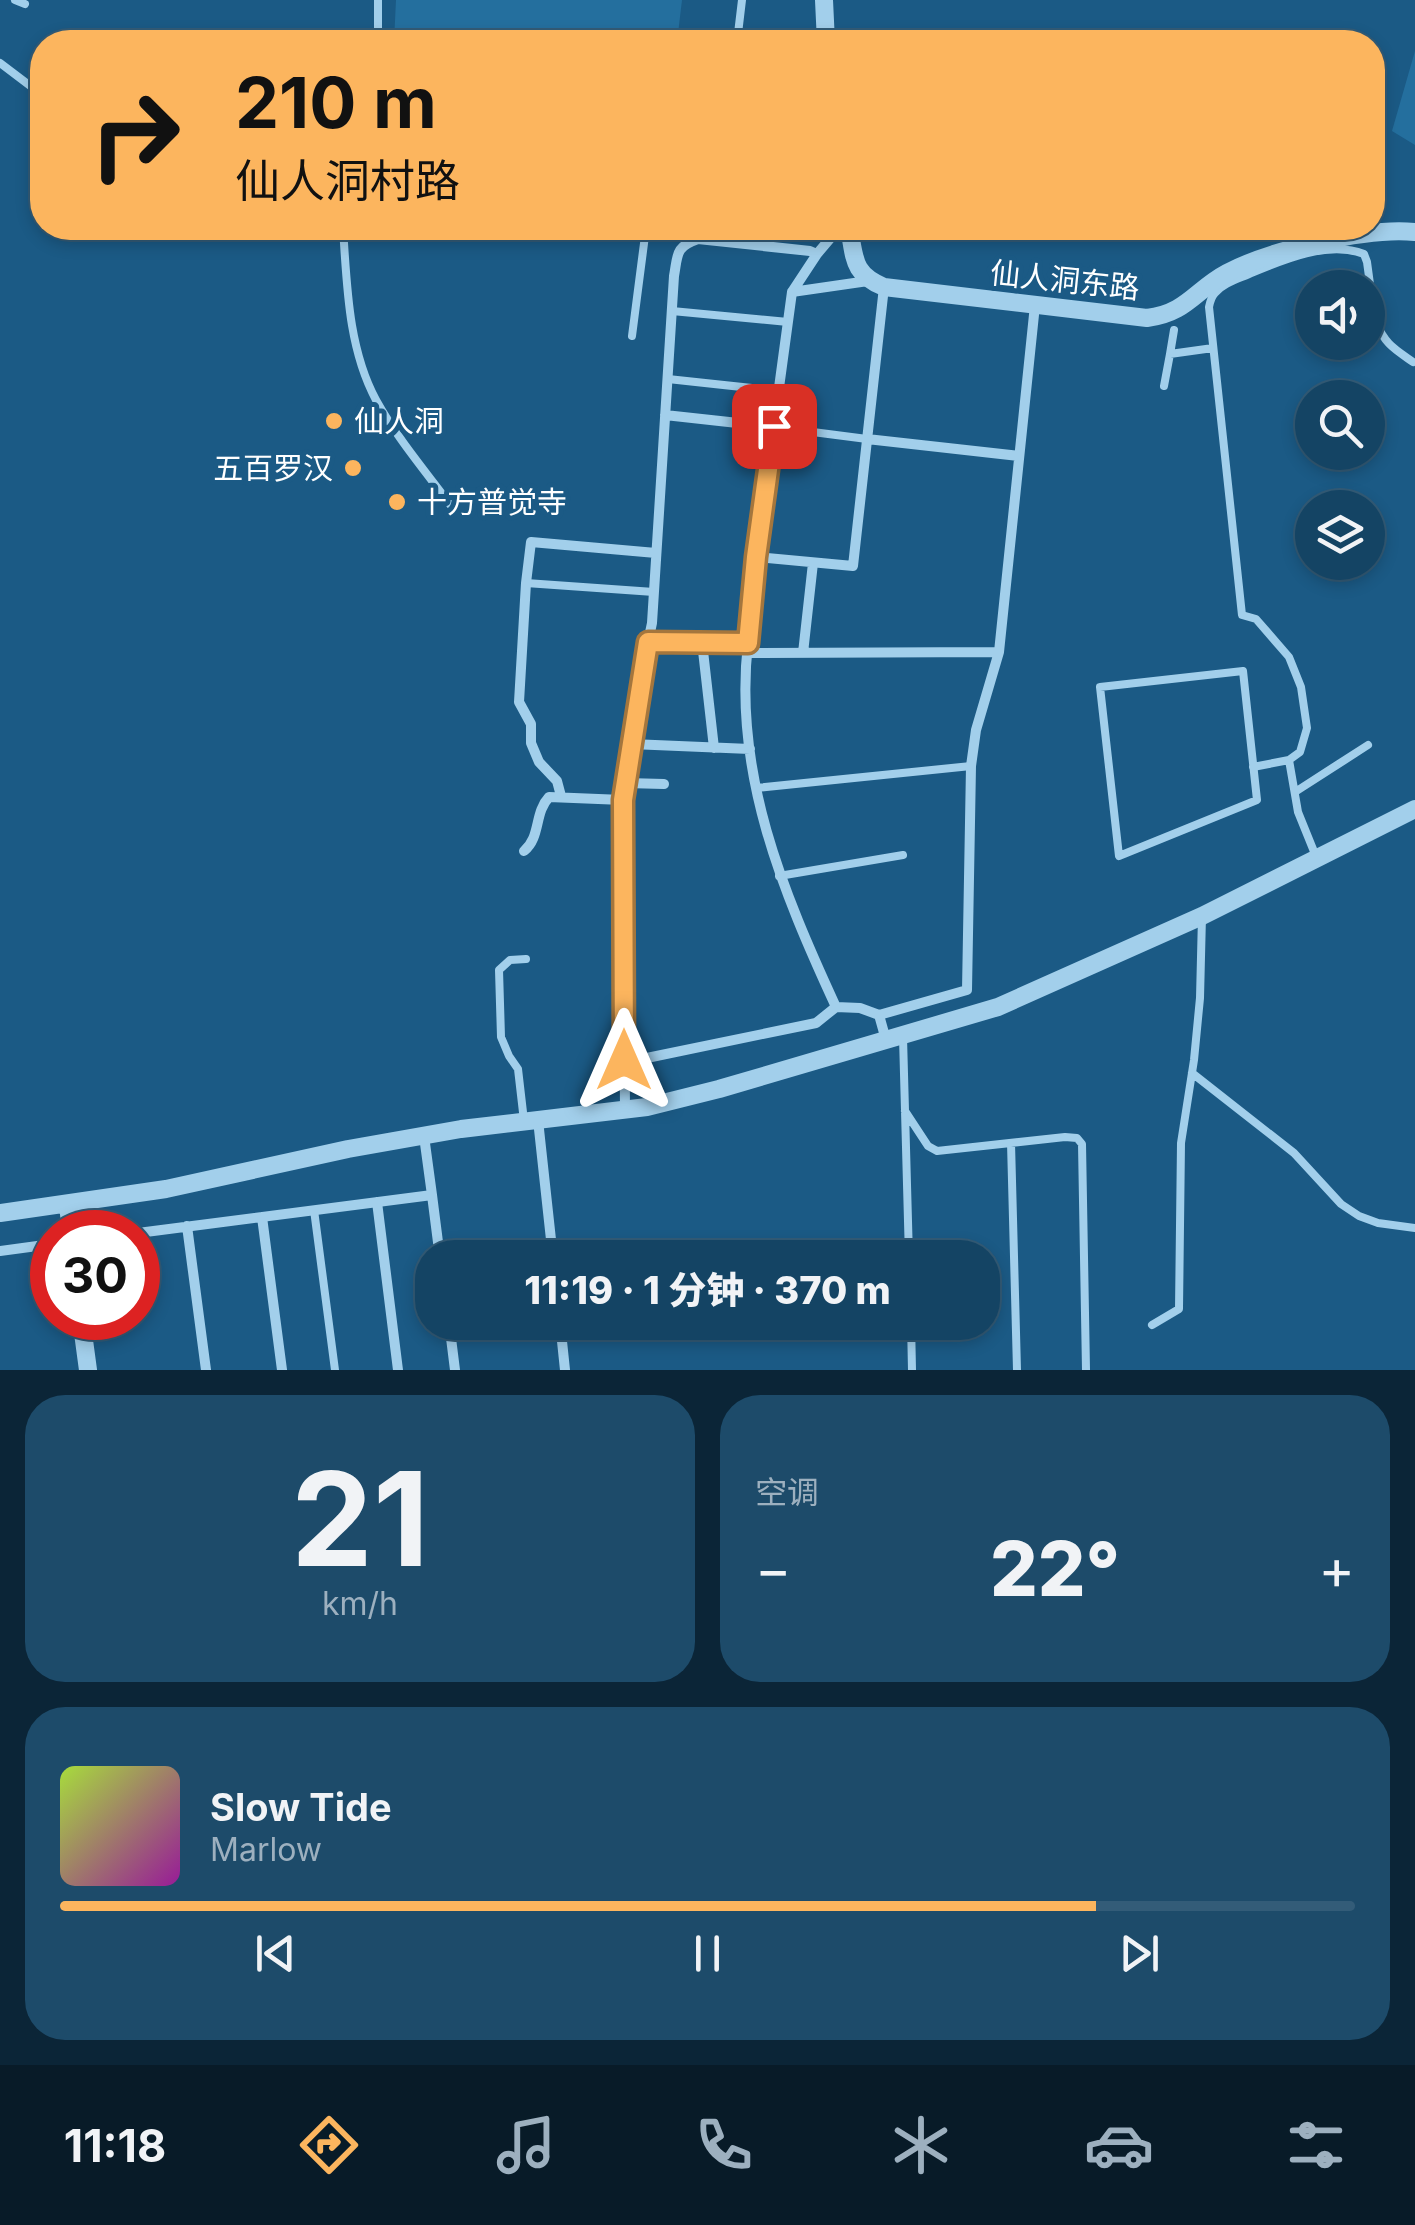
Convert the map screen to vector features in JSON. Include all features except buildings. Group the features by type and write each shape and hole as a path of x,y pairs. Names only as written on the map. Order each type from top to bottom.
{"street":[{"path":"824,0 825,30"},
{"name":"仙人洞东路","path":"1385,232 1415,232"},
{"path":"625,1110 623,800 654,592 679,249 698,240 817,254"},
{"path":"829,240 792,292 756,557 745,719 756,788 779,876 836,1007"},
{"path":"852,240 859,270 876,284"},
{"name":"仙人洞东路","path":"876,284 1148,318 1164,316 1188,304 1228,273 1304,246 1338,240"},
{"path":"792,292 876,284"},
{"path":"756,557 853,566 868,439 876,284"},
{"path":"879,1016 967,990 971,766 976,730 998,652 1035,305"},
{"path":"665,416 774,426"},
{"path":"868,439 1019,456"},
{"path":"561,796 558,781 539,762 531,743 532,724 519,702 531,542 656,553"},
{"path":"802,652 812,563"},
{"path":"648,642 702,642 802,652 998,652"},
{"path":"702,642 714,748"},
{"path":"631,744 750,749"},
{"path":"626,783 664,784"},
{"path":"524,850 531,845 542,804 549,797 623,800"},
{"path":"0,1213 166,1188 424,1136 625,1110 719,1089 998,1007 1202,916 1415,808"},
{"path":"624,1060 642,1060 816,1024 836,1007 860,1008 879,1016 895,1037"},
{"path":"531,1121 550,1240"},
{"path":"424,1136 438,1240"},
{"path":"160,1230 432,1195"},
{"path":"377,1202 398,1370"},
{"path":"68,1205 69,1210"},
{"path":"262,1216 282,1370"},
{"path":"187,1226 206,1370"},
{"path":"0,1250 30,1247"},
{"path":"84,1340 88,1370"},
{"path":"451,1340 455,1370"},
{"path":"562,1340 566,1370"}],"lane":[{"path":"15,0 25,4"},
{"path":"378,0 378,30"},
{"path":"739,30 742,0"},
{"path":"0,63 30,86"},
{"path":"345,240 350,316 366,378 388,420 452,507"},
{"path":"632,336 644,240"},
{"path":"1253,766 1289,760 1300,752 1307,728 1302,687 1289,657 1256,619 1242,615 1209,308 1213,295 1225,285 1276,263 1316,252 1342,250 1364,254 1378,329 1387,344 1413,362"},
{"path":"672,312 788,322"},
{"path":"1164,386 1174,330"},
{"path":"1170,354 1213,348"},
{"path":"668,378 778,391"},
{"path":"774,426 868,439"},
{"path":"526,583 654,592"},
{"path":"1242,671 1253,766 1256,800 1118,856 1100,687 1242,671"},
{"path":"1295,792 1368,745"},
{"path":"1289,760 1298,812 1317,859"},
{"path":"756,788 971,766"},
{"path":"779,876 902,854"},
{"path":"1152,1325 1178,1309 1182,1143 1200,998 1202,916"},
{"path":"526,959 510,960 499,970 498,986 501,1037 518,1068 531,1121"},
{"path":"895,1037 905,1110 909,1240"},
{"path":"1192,1073 1294,1153 1342,1204 1359,1216 1415,1228"},
{"path":"905,1110 928,1146 937,1151 1065,1137 1077,1138 1082,1144 1086,1370"},
{"path":"1011,1143 1017,1370"},
{"path":"314,1210 335,1370"},
{"path":"911,1340 912,1370"}],"shaded area":[{"path":"396,0 682,0 678,30 395,30"},
{"path":"1415,51 1415,145 1392,131"}],"place":[{"name":"仙人洞","path":"334,421"},
{"name":"五百罗汉","path":"353,468"},
{"name":"十方普觉寺","path":"397,502"}],"route":[{"path":"624,1060 623,800 648,642 748,643 774,426"}]}
